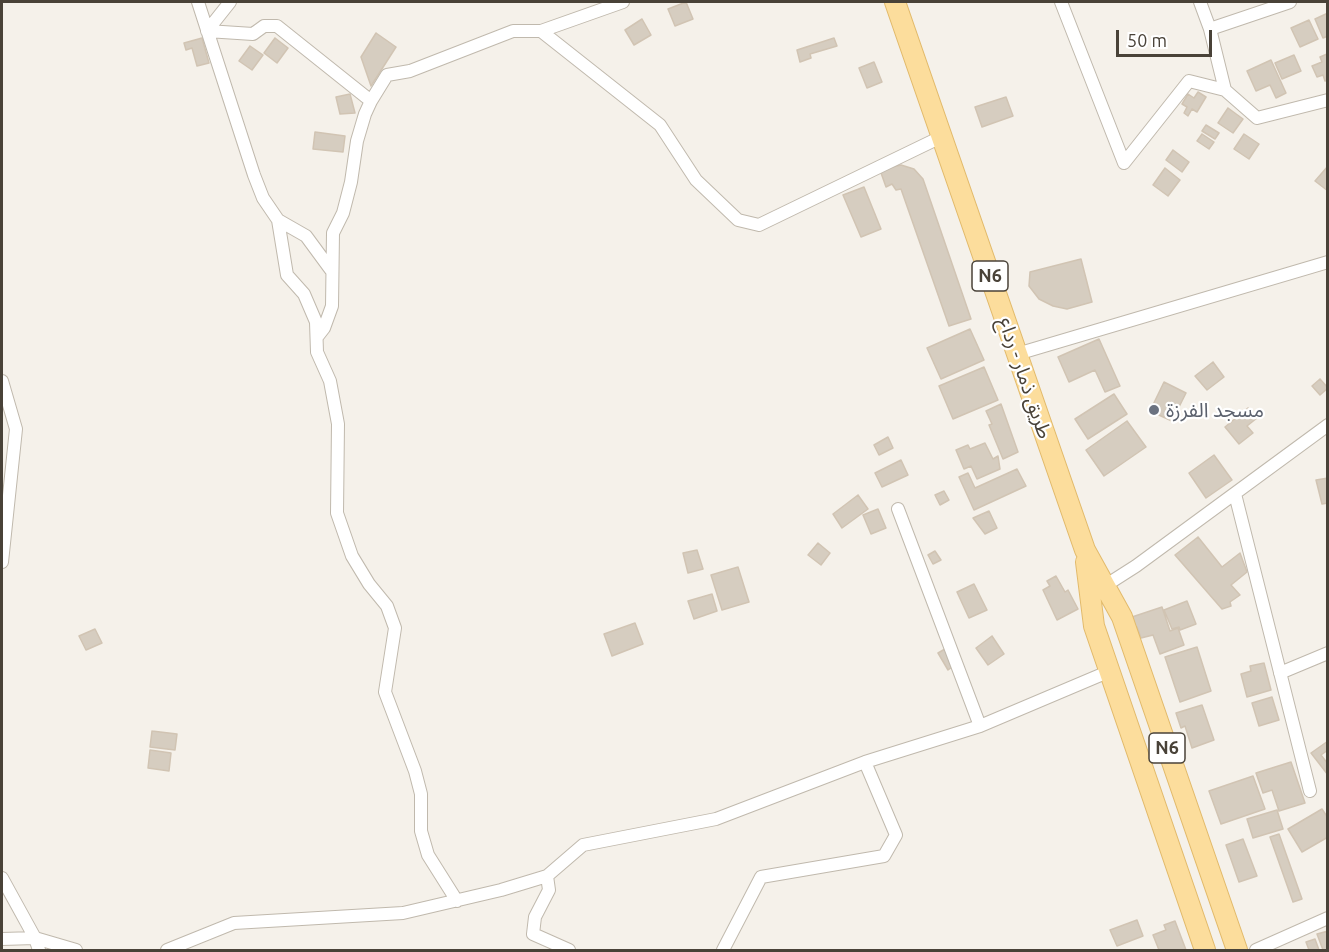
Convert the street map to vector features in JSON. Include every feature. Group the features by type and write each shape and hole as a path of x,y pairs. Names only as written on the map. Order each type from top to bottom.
{"main road":[{"name":"طريق ذمار - رداع","path":"895,2 1097,590"},
{"name":"N6","path":"1097,590 1094,626 1205,951"},
{"name":"N6","path":"1097,590 1122,617 1237,951"}],"street":[{"path":"198,2 257,182 263,198 278,220 287,275 304,294 316,322 317,352 330,381 338,424 337,513 352,556 369,584 387,606 395,628 385,692 415,771 421,794 421,831 428,855 457,901"},
{"path":"207,31 230,2"},
{"path":"316,337 324,328 332,306 333,233 342,213 351,182 357,141 364,114 387,75 410,71 513,31 541,31 623,2"},
{"path":"1061,2 1124,163 1189,81 1225,90 1257,118 1328,100"},
{"path":"1200,2 1210,28 1225,90"},
{"path":"1210,28 1290,2"},
{"path":"207,31 253,34 264,26 278,27 371,101"},
{"path":"541,31 660,125 696,180 738,220 759,225 777,219 888,161 942,137"},
{"path":"278,220 306,236 332,272"},
{"path":"1017,354 1328,262"},
{"path":"2,381 16,429 2,562"},
{"path":"1097,590 1235,494 1328,425"},
{"path":"1235,494 1310,790"},
{"path":"898,509 980,726"},
{"path":"1280,673 1328,653"},
{"path":"167,951 234,923 404,913 547,876 583,845 716,819 864,762 980,726 1110,671"},
{"path":"723,951 761,877 884,856 896,835 864,762"},
{"path":"547,876 549,890 535,917 533,934 569,951"},
{"path":"2,878 35,938 39,951"},
{"path":"1256,951 1328,918"},
{"path":"2,939 35,938 76,951"}],"building":[{"path":"686,2 693,19 675,26 668,9"},
{"path":"1328,13 1328,36 1323,38 1315,19"},
{"path":"642,19 651,35 634,45 625,30"},
{"path":"1309,20 1318,39 1300,47 1291,28"},
{"path":"376,33 396,47 371,86 361,57"},
{"path":"202,38 209,63 197,66 192,48 186,50 184,43"},
{"path":"275,38 288,48 277,63 264,53"},
{"path":"834,38 837,46 810,54 811,58 800,62 797,50"},
{"path":"250,46 263,55 252,70 239,61"},
{"path":"1327,54 1328,80 1325,81 1323,75 1317,77 1312,66 1322,62 1320,57"},
{"path":"1294,55 1301,71 1282,79 1275,63"},
{"path":"1271,60 1286,93 1276,98 1270,85 1256,91 1247,71"},
{"path":"874,62 882,82 867,88 859,68"},
{"path":"1198,92 1206,97 1197,112 1192,109 1188,116 1184,113 1187,107 1182,104 1188,94 1194,98"},
{"path":"350,94 355,113 340,114 336,97"},
{"path":"1006,97 1013,116 982,127 975,107"},
{"path":"1228,108 1243,119 1233,133 1218,123"},
{"path":"1206,125 1219,133 1215,139 1202,131"},
{"path":"315,132 345,136 343,152 313,149"},
{"path":"1202,134 1214,142 1209,149 1197,141"},
{"path":"1244,134 1259,144 1249,159 1234,149"},
{"path":"1173,150 1189,162 1182,172 1166,160"},
{"path":"901,165 914,169 923,179 971,319 949,326 901,189 896,190 892,184 886,187 880,170"},
{"path":"1328,166 1328,191 1315,181"},
{"path":"1165,168 1180,180 1168,196 1153,185"},
{"path":"864,187 881,229 861,237 843,195"},
{"path":"1081,259 1092,302 1067,309 1053,306 1039,299 1029,286 1030,272"},
{"path":"970,329 984,360 941,379 927,348"},
{"path":"1099,339 1120,386 1105,392 1095,370 1069,382 1058,357"},
{"path":"1213,362 1224,377 1207,390 1195,376"},
{"path":"984,367 998,400 953,419 939,386"},
{"path":"1320,379 1328,388 1320,395 1312,386"},
{"path":"1164,382 1186,393 1172,421 1150,411"},
{"path":"1114,394 1127,414 1088,439 1075,419"},
{"path":"1001,404 1018,452 1003,459 989,425 992,424 986,411"},
{"path":"1248,408 1257,418 1247,426 1253,433 1239,444 1225,427"},
{"path":"1127,421 1146,447 1104,476 1086,450"},
{"path":"888,437 893,448 879,455 874,445"},
{"path":"985,443 993,459 998,456 1000,469 977,479 971,466 964,469 956,450 968,445 970,449"},
{"path":"1214,455 1232,480 1206,498 1189,473"},
{"path":"901,460 908,475 882,487 875,473"},
{"path":"1017,469 1026,486 974,510 959,477 968,473 975,488"},
{"path":"1328,478 1328,503 1322,504 1316,480"},
{"path":"944,491 949,500 940,505 935,495"},
{"path":"858,495 868,509 842,528 833,514"},
{"path":"878,509 886,528 871,534 863,515"},
{"path":"989,511 997,528 985,534 973,518"},
{"path":"1198,537 1222,567 1240,553 1247,572 1231,585 1240,595 1230,602 1231,606 1222,609 1175,555"},
{"path":"818,543 830,553 821,565 808,555"},
{"path":"697,550 703,569 688,573 683,553"},
{"path":"935,551 941,560 933,564 928,555"},
{"path":"738,567 749,602 722,610 711,575"},
{"path":"1056,576 1065,592 1068,590 1078,609 1057,620 1043,590 1050,586 1047,581"},
{"path":"974,584 987,610 969,618 957,592"},
{"path":"712,594 717,611 694,619 688,601"},
{"path":"1187,601 1196,624 1180,630 1179,627 1172,629 1164,610"},
{"path":"1162,607 1170,631 1178,628 1184,645 1160,654 1153,635 1141,638 1137,627 1133,628 1129,618"},
{"path":"635,623 643,644 612,656 604,634"},
{"path":"95,629 102,643 86,650 79,636"},
{"path":"992,636 1004,654 988,665 976,648"},
{"path":"1197,647 1211,691 1180,702 1165,657"},
{"path":"945,649 955,665 948,670 938,653"},
{"path":"1264,663 1271,690 1247,697 1241,674 1251,671 1250,666"},
{"path":"1272,697 1279,720 1259,726 1252,703"},
{"path":"1202,705 1214,740 1192,748 1185,726 1181,728 1176,713"},
{"path":"152,731 177,734 175,750 150,747"},
{"path":"1328,741 1328,750 1321,755 1328,764 1328,775 1311,753"},
{"path":"150,750 171,753 169,771 148,768"},
{"path":"1291,762 1305,803 1279,811 1272,790 1263,793 1256,773"},
{"path":"1253,776 1265,809 1221,824 1209,791"},
{"path":"1322,809 1328,818 1328,837 1302,852 1288,829"},
{"path":"1277,810 1283,829 1253,838 1247,819"},
{"path":"1279,834 1302,899 1293,902 1270,837"},
{"path":"1243,839 1257,876 1239,882 1226,845"},
{"path":"1137,920 1143,936 1117,946 1110,930"},
{"path":"1175,921 1186,950 1159,950 1153,935 1166,930 1164,925"},
{"path":"1328,931 1328,950 1323,950 1317,934"},
{"path":"1315,939 1319,950 1309,950 1306,942"}],"place":[{"name":"مسجد الفرزة","path":"1154,410"}]}
